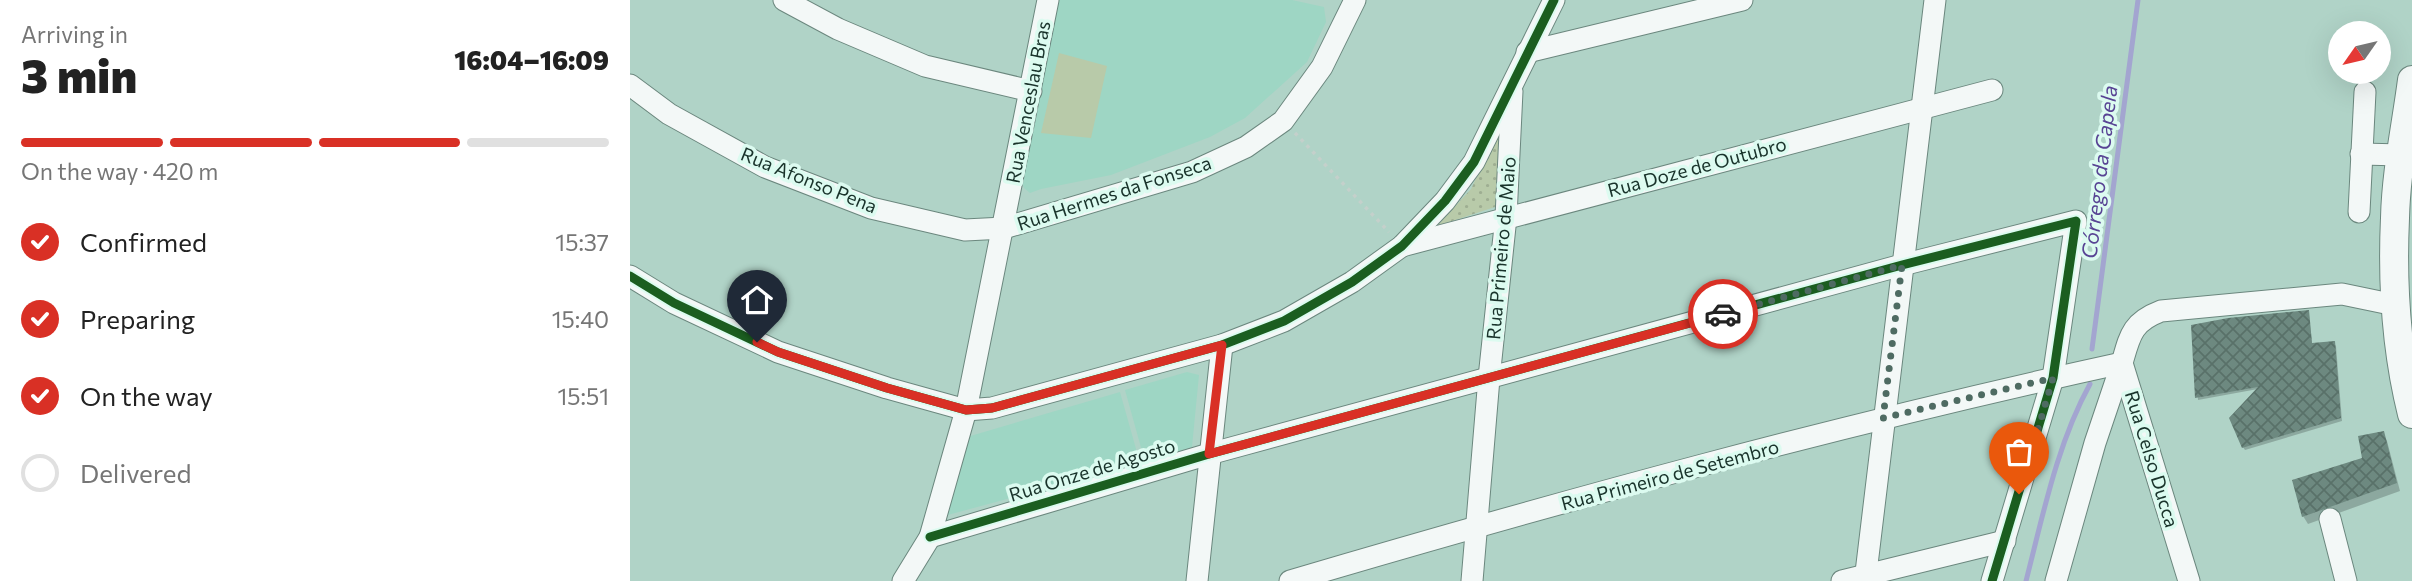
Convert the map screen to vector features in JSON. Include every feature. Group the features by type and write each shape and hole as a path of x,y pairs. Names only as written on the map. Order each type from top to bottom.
{"main road":[{"path":"2412,80 2395,216 2395,305 2400,358 2412,414"}],"street":[{"path":"784,0 838,30 925,66 1031,91"},
{"name":"Rua Venceslau Bras","path":"903,581 930,537 966,410 1048,0"},
{"name":"Rua Hermes da Fonseca","path":"1004,228 1192,172 1245,147 1283,121 1322,67 1354,0"},
{"path":"630,276 674,303 778,352 887,388 966,410 992,408 1222,345 1284,321 1352,282 1402,246 1445,201 1474,162 1554,0"},
{"path":"1527,52 1742,0"},
{"path":"1866,578 1935,0"},
{"name":"Rua Primeiro de Maio","path":"1472,581 1506,218 1513,82"},
{"name":"Rua Afonso Pena","path":"630,85 669,114 765,167 871,208 965,230 1004,228"},
{"name":"Rua Doze de Outubro","path":"1402,246 1992,90"},
{"path":"2359,212 2365,92"},
{"path":"2361,154 2402,155"},
{"name":"Rua Onze de Agosto","path":"930,537 1209,454 1902,265 2076,221 2053,378"},
{"path":"2056,581 2095,443 2130,337 2143,318 2161,311 2342,294 2395,305"},
{"path":"1197,581 1222,345"},
{"name":"Rua Primeiro de Setembro","path":"1290,581 1478,526 1883,418 2122,362"},
{"name":"Rua Celso Ducca","path":"2122,362 2189,581"},
{"path":"1992,581 2053,378"},
{"path":"2330,519 2346,581"},
{"path":"1842,581 1866,578 2005,541"}],"path":[{"path":"1283,121 1402,246"}],"shaded area":[{"path":"1055,0 1292,0 1324,7 1326,22 1307,62 1245,118 1210,137 1111,175 1030,193 1024,188 1020,178"},
{"path":"1059,53 1107,66 1091,138 1041,133"},
{"path":"1503,121 1495,207 1437,226 1471,189"},
{"path":"1187,372 1199,375 1192,447 1145,462 1125,390"},
{"path":"1120,392 1140,463 944,516 967,437"}],"building":[{"path":"2309,310 2312,343 2335,341 2341,418 2242,448 2229,418 2258,387 2195,398 2191,325 2228,318"},
{"path":"2384,431 2397,483 2302,517 2292,480 2362,458 2358,436"}],"waterway":[{"name":"Córrego da Capela","path":"2092,349 2138,0"},
{"name":"Córrego da Capela","path":"2026,581 2060,455 2078,407 2090,384"}],"cycle path":[{"path":"630,276 674,303 778,352 887,388 966,410 992,408 1222,345 1284,321 1352,282 1402,246 1445,201 1474,162 1554,0"},
{"path":"930,537 1209,454 1902,265 2076,221 2053,378 1992,581"}],"way so far":[{"path":"1723,314 1902,265 1883,418 2053,378 2019,494"}],"route":[{"path":"757,342 778,352 865,381 966,410 992,408 1222,345 1209,454 1723,314"}]}
